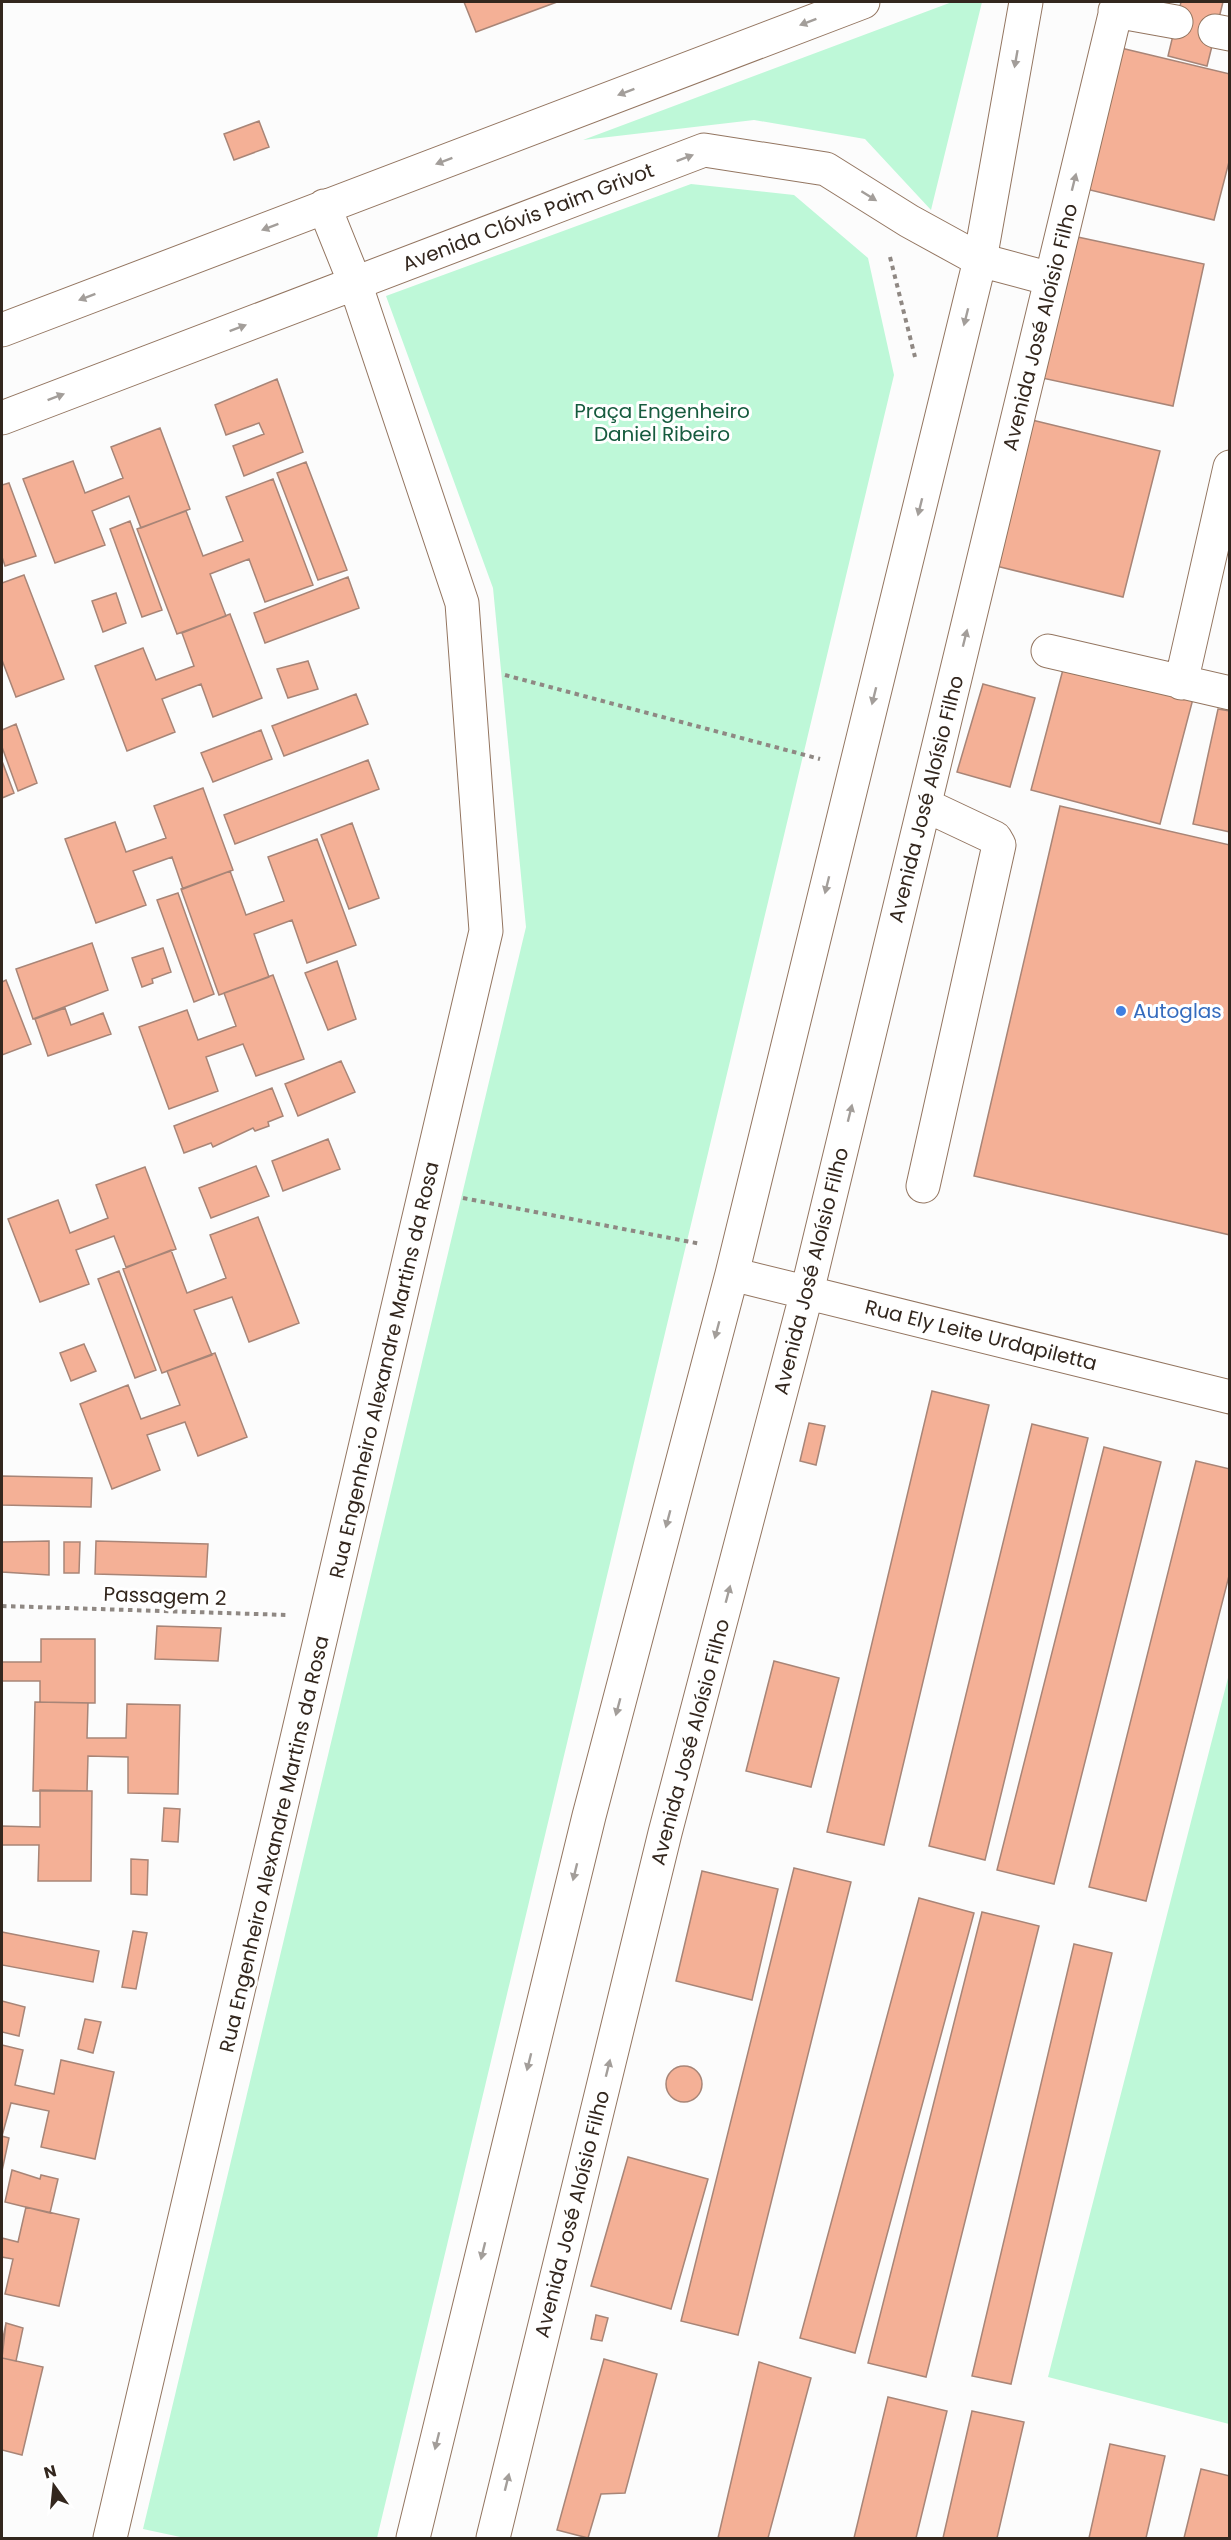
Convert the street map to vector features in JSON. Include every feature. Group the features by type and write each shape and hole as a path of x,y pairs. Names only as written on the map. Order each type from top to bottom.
{"street":[{"path":"2,330 863,2"},
{"path":"413,2538 589,1816 732,1274 980,260 1026,2"},
{"path":"1117,6 1176,22"},
{"name":"Avenida José Aloísio Filho","path":"493,2538 665,1833 807,1292 1117,6"},
{"name":"Avenida Clóvis Paim Grivot","path":"2,418 704,150 826,169 909,221 980,260 1051,279"},
{"name":"Rua Engenheiro Alexandre Martins da Rosa","path":"110,2538 486,931 462,603 356,283 324,206"},
{"path":"1181,683 1230,467"},
{"path":"1048,651 1230,693"},
{"path":"923,1186 999,845 995,838 925,805"},
{"name":"Rua Ely Leite Urdapiletta","path":"732,1274 1230,1397"}],"path":[{"path":"466,665 821,759"},
{"path":"425,1191 713,1246"},
{"name":"Passagem 2","path":"2,1606 327,1616"}],"green space":[{"path":"952,2 982,2 931,210 865,139 754,120 583,140"},
{"name":"Praça Engenheiro Daniel Ribeiro","path":"691,184 794,195 868,258 894,375 377,2538 185,2538 143,2529 526,927 493,588 386,296"},
{"path":"1229,1674 1229,2424 1048,2377"}],"building":[{"path":"464,2 557,2 476,32"},
{"path":"1181,2 1223,2 1207,66 1168,56"},
{"path":"1121,48 1230,74 1230,158 1214,220 1086,189"},
{"path":"259,121 269,147 234,160 224,134"},
{"path":"1073,236 1204,264 1173,406 1042,378"},
{"path":"277,379 303,452 244,476 233,446 264,434 259,423 226,435 215,405"},
{"path":"1032,420 1160,451 1123,597 996,566"},
{"path":"160,428 190,509 141,528 129,496 92,511 105,545 55,563 23,479 73,461 85,493 123,478 111,447"},
{"path":"306,462 347,570 318,580 277,473"},
{"path":"273,479 313,585 265,602 249,559 210,574 226,616 177,634 137,529 186,511 203,556 243,541 226,497"},
{"path":"9,483 36,556 5,566 2,557 2,485"},
{"path":"130,521 162,610 142,617 110,529"},
{"path":"24,575 64,679 16,697 2,660 2,583"},
{"path":"348,577 359,608 265,643 254,613"},
{"path":"116,593 126,623 103,632 92,601"},
{"path":"230,614 262,698 213,717 201,684 162,699 175,732 127,751 95,666 143,648 156,680 194,666 182,633"},
{"path":"308,661 318,689 288,698 277,669"},
{"path":"1065,662 1194,695 1160,824 1031,790"},
{"path":"983,684 1035,698 1010,787 957,772"},
{"path":"356,694 368,724 284,756 272,726"},
{"path":"1218,709 1230,711 1230,832 1193,824"},
{"path":"16,724 37,783 18,791 2,747 2,730"},
{"path":"261,730 272,759 213,782 201,753"},
{"path":"368,760 379,789 235,844 224,815"},
{"path":"2,761 14,793 2,798"},
{"path":"203,788 233,870 183,889 172,857 133,871 146,905 96,923 65,839 115,822 126,852 166,838 154,806"},
{"name":"Autoglas","path":"1060,806 1230,845 1230,1235 974,1176"},
{"path":"352,823 379,898 349,909 321,835"},
{"path":"317,839 356,945 307,963 292,920 254,934 269,977 219,995 181,889 230,871 246,915 284,901 268,857"},
{"path":"178,893 214,994 194,1002 157,900"},
{"path":"92,943 108,990 33,1019 16,969"},
{"path":"163,948 171,972 152,979 153,983 142,987 132,958"},
{"path":"337,961 356,1019 328,1030 305,973"},
{"path":"273,975 304,1059 256,1076 243,1044 206,1057 218,1091 169,1109 139,1027 187,1010 198,1040 236,1026 224,993"},
{"path":"6,980 31,1044 2,1055 2,982"},
{"path":"65,1008 71,1025 103,1013 111,1034 48,1056 35,1019"},
{"path":"341,1061 355,1092 298,1116 285,1084"},
{"path":"272,1088 283,1116 268,1122 269,1126 255,1131 253,1128 213,1147 211,1143 184,1153 174,1126"},
{"path":"328,1139 340,1169 283,1191 272,1161"},
{"path":"256,1166 269,1196 211,1218 199,1188"},
{"path":"145,1167 176,1249 126,1267 114,1236 76,1250 89,1284 40,1302 8,1219 58,1200 70,1233 108,1218 96,1185"},
{"path":"258,1217 299,1323 249,1342 232,1297 194,1310 212,1355 162,1373 123,1269 171,1250 187,1293 226,1278 210,1235"},
{"path":"119,1271 156,1370 135,1378 98,1279"},
{"path":"84,1344 96,1371 71,1381 60,1353"},
{"path":"215,1353 247,1437 198,1456 185,1422 147,1435 160,1470 112,1489 80,1404 128,1385 141,1419 180,1405 167,1371"},
{"path":"932,1391 989,1405 884,1845 827,1832"},
{"path":"809,1423 825,1426 816,1465 800,1461"},
{"path":"1032,1424 1088,1438 985,1860 929,1846"},
{"path":"1104,1447 1161,1462 1054,1884 997,1870"},
{"path":"1196,1461 1230,1469 1230,1572 1146,1901 1089,1887"},
{"path":"2,1476 92,1478 91,1507 2,1505"},
{"path":"49,1541 49,1575 2,1572 2,1542"},
{"path":"96,1541 208,1544 206,1577 95,1574"},
{"path":"64,1542 80,1542 79,1573 64,1573"},
{"path":"157,1626 221,1628 218,1661 155,1659"},
{"path":"41,1639 95,1639 95,1703 40,1702 40,1681 2,1681 2,1662 41,1662"},
{"path":"774,1661 839,1678 811,1787 746,1771"},
{"path":"35,1702 88,1703 87,1738 126,1738 127,1704 180,1705 178,1794 128,1793 128,1757 88,1756 87,1791 33,1791"},
{"path":"40,1790 92,1791 91,1881 38,1881 39,1845 2,1845 2,1826 40,1827"},
{"path":"164,1808 180,1809 178,1842 162,1841"},
{"path":"131,1859 148,1860 147,1895 131,1894"},
{"path":"794,1868 851,1882 738,2335 681,2321"},
{"path":"702,1871 778,1889 752,2000 676,1981"},
{"path":"919,1898 974,1913 855,2353 800,2338"},
{"path":"982,1912 1039,1926 926,2377 868,2363"},
{"path":"133,1931 147,1933 136,1989 122,1987"},
{"path":"2,1932 99,1951 93,1982 2,1965"},
{"path":"1074,1944 1112,1953 1011,2384 972,2376"},
{"path":"2,2001 25,2007 19,2036 2,2032"},
{"path":"85,2019 101,2022 93,2053 78,2049"},
{"path":"2,2045 23,2050 15,2085 54,2094 61,2060 114,2072 95,2159 41,2147 49,2111 11,2103 2,2136"},
{"path":"684,2066 697,2071 702,2084 697,2097 684,2102 671,2097 666,2084 671,2071"},
{"path":"2,2136 9,2138 2,2171"},
{"path":"628,2157 708,2179 671,2309 591,2286"},
{"path":"12,2170 40,2179 41,2175 58,2179 50,2213 5,2202"},
{"path":"26,2207 79,2219 59,2306 5,2294 13,2259 2,2257 2,2238 18,2242"},
{"path":"596,2315 608,2318 602,2341 591,2339"},
{"path":"6,2323 23,2328 16,2361 43,2367 22,2455 2,2450 2,2343"},
{"path":"6,2323 23,2328 16,2361 2,2358"},
{"path":"604,2359 657,2374 625,2493 601,2494 588,2538 557,2530"},
{"path":"759,2362 811,2378 768,2538 718,2538"},
{"path":"888,2397 947,2411 916,2538 854,2538"},
{"path":"972,2411 1024,2422 997,2538 943,2538"},
{"path":"1110,2444 1165,2456 1146,2538 1089,2538"},
{"path":"1201,2469 1230,2476 1230,2538 1184,2538"}],"place":[{"name":"Autoglas","path":"1121,1011"}]}
